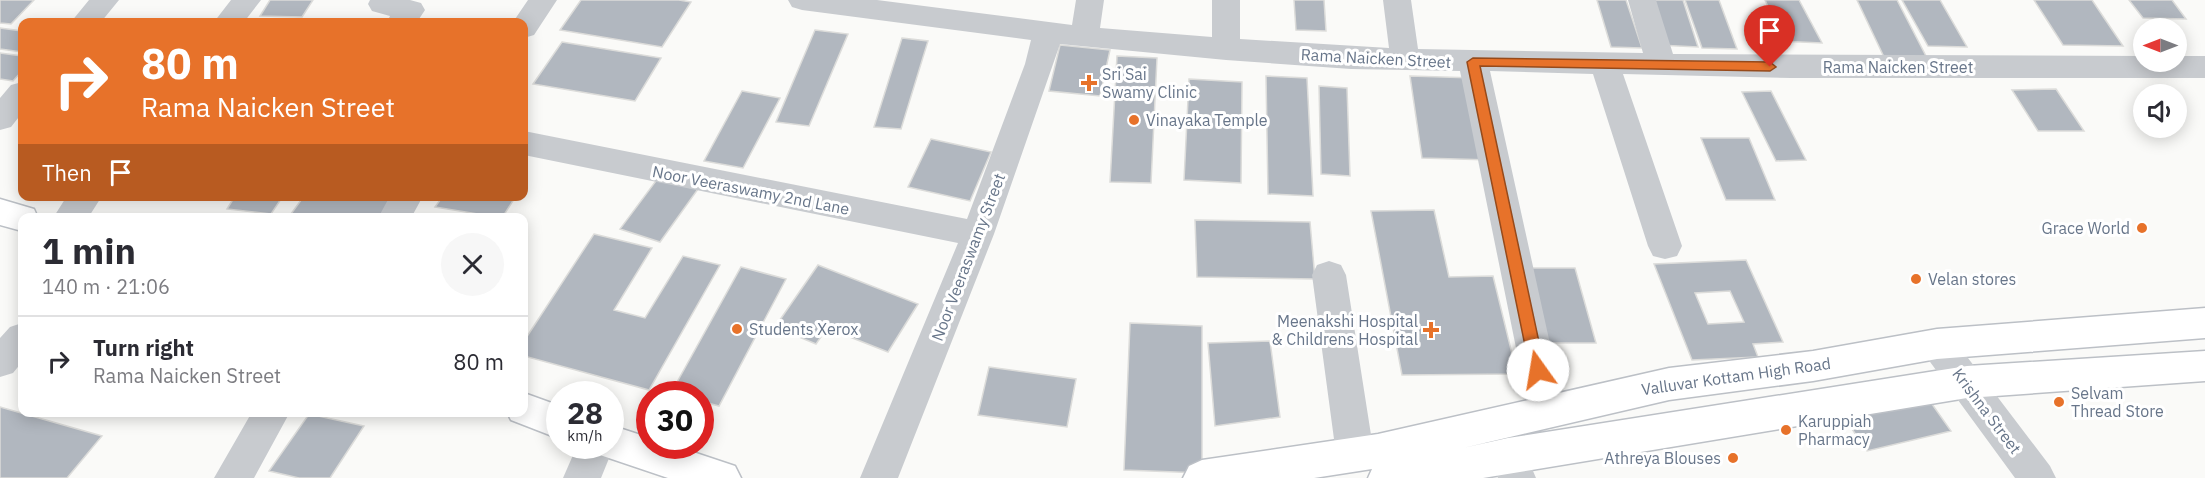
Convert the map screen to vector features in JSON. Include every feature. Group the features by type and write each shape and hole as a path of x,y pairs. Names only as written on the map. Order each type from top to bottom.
{"main road":[{"path":"0,212 18,217"},
{"name":"Valluvar Kottam High Road","path":"1202,478 1355,454 1669,384 1813,366 1937,344 2205,323"},
{"path":"1387,478 1512,466 1967,382 2205,366"},
{"path":"528,411 546,418"},
{"path":"624,446 722,478"}],"street":[{"path":"89,18 105,0"},
{"path":"231,18 247,0"},
{"path":"385,0 382,4 411,10 404,18"},
{"path":"528,22 543,0"},
{"name":"Rama Naicken Street","path":"802,0 877,6 1084,37 1226,50 1405,60 1791,67 2205,67"},
{"path":"1084,37 1090,0"},
{"path":"1226,0 1226,50"},
{"path":"1397,0 1405,60"},
{"path":"1642,0 1661,64"},
{"name":"Noor Veeraswamy Street","path":"879,478 978,234 1040,64 1048,32"},
{"path":"1473,62 1547,412"},
{"path":"1604,63 1665,246"},
{"path":"0,119 18,98"},
{"name":"Noor Veeraswamy 2nd Lane","path":"528,144 978,234"},
{"path":"73,213 83,201"},
{"path":"1329,276 1355,454"},
{"path":"0,362 18,342"},
{"name":"Krishna Street","path":"1937,344 2037,478"},
{"path":"233,478 269,417"},
{"path":"582,478 590,459"}],"building":[{"path":"0,0 34,0 11,24 0,23"},
{"path":"270,0 313,0 302,17 260,16"},
{"path":"581,0 691,2 662,47 560,30"},
{"path":"1294,0 1324,0 1326,31 1296,30"},
{"path":"1597,0 1626,0 1642,48 1611,47"},
{"path":"1645,0 1683,0 1698,47 1658,45"},
{"path":"1685,0 1719,0 1737,49 1702,48"},
{"path":"1765,0 1799,0 1822,43 1778,41 1781,18 1770,11"},
{"path":"1857,0 1897,0 1927,58 1884,57"},
{"path":"1902,0 1940,0 1967,47 1928,46"},
{"path":"2034,0 2092,0 2123,46 2063,45"},
{"path":"2129,0 2172,0 2185,18 2143,18"},
{"path":"0,28 18,30 18,51 0,49"},
{"path":"815,30 848,34 809,126 776,122"},
{"path":"902,38 928,41 901,129 874,127"},
{"path":"562,42 661,58 635,101 533,84"},
{"path":"1060,45 1110,50 1100,96 1049,91"},
{"path":"0,53 18,55 18,75 13,81 0,79"},
{"name":"Vinayaka Temple","path":"1117,56 1157,58 1151,183 1110,182"},
{"path":"1266,76 1307,78 1313,196 1268,194"},
{"path":"1410,76 1475,78 1491,160 1422,158"},
{"path":"1189,79 1242,82 1241,183 1184,180"},
{"path":"1319,86 1347,88 1350,176 1321,174"},
{"path":"2056,89 2084,131 2038,131 2012,90"},
{"path":"742,91 780,98 743,168 704,161"},
{"path":"1771,91 1806,160 1776,161 1742,92"},
{"path":"1701,138 1749,138 1775,200 1726,200"},
{"path":"931,139 991,152 970,201 908,187"},
{"path":"667,166 706,178 660,242 620,229"},
{"path":"232,201 280,201 272,213 227,209"},
{"path":"300,201 398,201 389,213 292,213"},
{"path":"439,201 513,201 505,213 472,213 435,207"},
{"path":"1434,210 1449,277 1493,276 1517,374 1402,375 1371,211"},
{"path":"1195,220 1310,222 1315,279 1197,277"},
{"path":"594,234 652,248 614,310 645,318 683,256 720,265 654,381 636,381 636,386 624,383 624,381 616,381 528,357 528,335"},
{"path":"1746,260 1783,342 1753,344 1758,357 1692,360 1654,264","holes":["1730,291 1744,322 1708,324 1695,293"]},
{"path":"818,265 918,304 888,352 827,328 816,344 775,327"},
{"path":"741,267 786,279 719,406 714,405 714,381 678,381"},
{"path":"1523,268 1575,268 1596,343 1542,343"},
{"path":"1130,323 1202,326 1202,473 1124,470"},
{"path":"1270,341 1280,417 1215,426 1208,343"},
{"path":"989,367 1076,379 1067,427 978,415"},
{"path":"1927,397 1951,431 1867,451 1839,410"},
{"path":"0,407 18,412 18,417 35,417 102,436 67,478 0,478"},
{"path":"307,417 323,417 364,426 330,478 299,478 269,471"}],"place":[{"name":"Sri Sai Swamy Clinic","path":"1089,83"},
{"name":"Vinayaka Temple","path":"1134,120"},
{"name":"Grace World","path":"2142,228"},
{"name":"Velan stores","path":"1916,279"},
{"name":"Students Xerox","path":"737,329"},
{"name":"Meenakshi Hospital & Childrens Hospital","path":"1431,330"},
{"name":"Selvam Thread Store","path":"2059,402"},
{"name":"Karuppiah Pharmacy","path":"1786,430"},
{"name":"Athreya Blouses","path":"1733,458"}],"route":[{"path":"1538,370 1514,266 1473,62 1770,67"}]}
